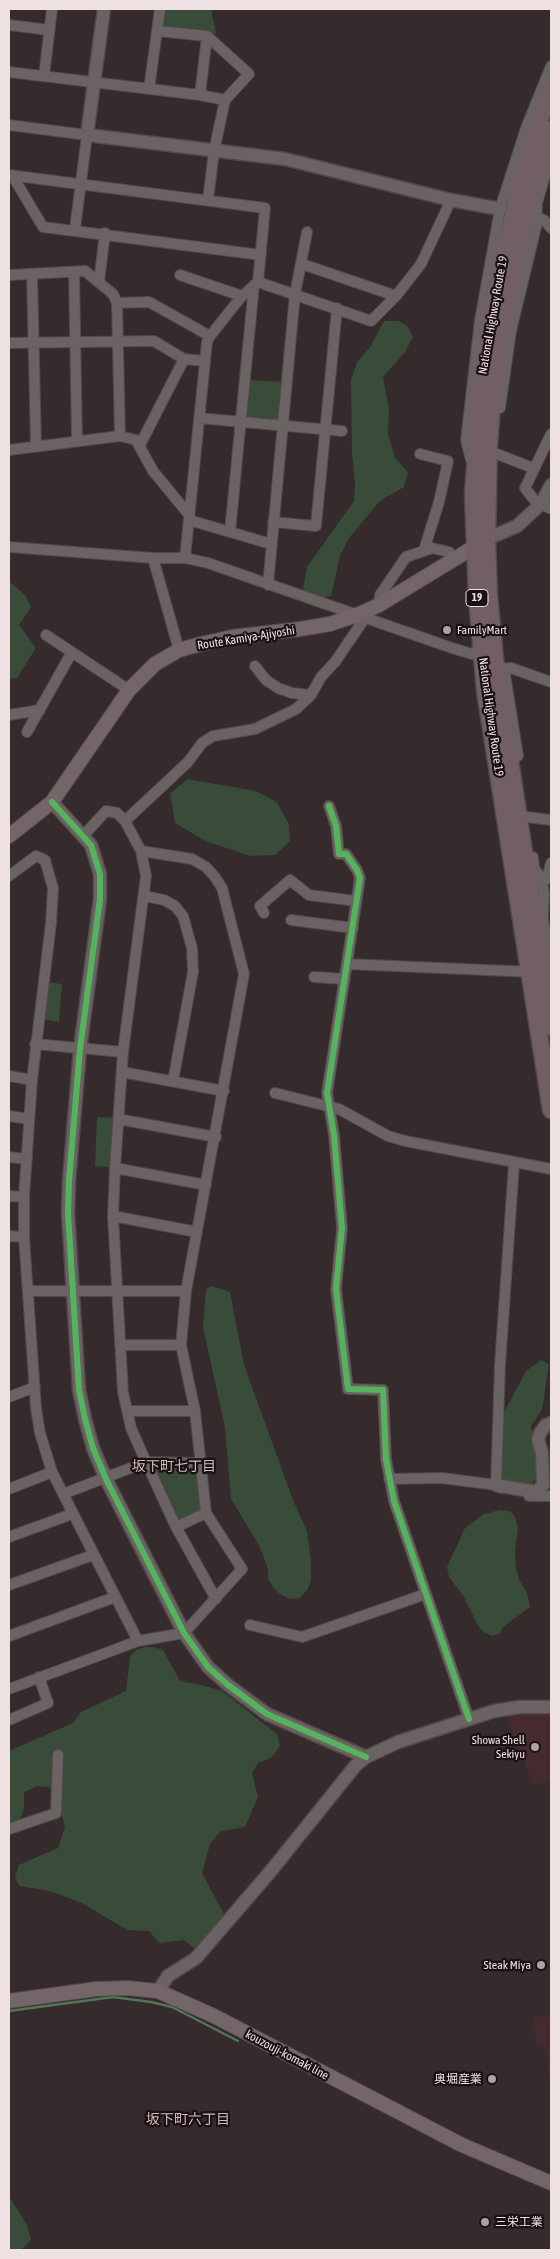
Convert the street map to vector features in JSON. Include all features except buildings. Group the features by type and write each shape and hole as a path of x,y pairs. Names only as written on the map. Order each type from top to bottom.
{"highway":[{"name":"National Highway Route 19","path":"551,90 537,127 520,185 492,305 483,363 472,494 536,887 545,973 539,1028 551,1110"},
{"name":"National Highway Route 19","path":"545,973 476,652 481,543 488,479 494,449 494,377 505,336 521,232 551,129"}],"main road":[{"name":"Route Kamiya-Ajiyoshi","path":"9,836 52,802 129,690 155,664 179,650 232,638 330,624 361,617 481,543"},
{"name":"kouzouji-komaki line","path":"9,2001 96,1989 127,1988 158,1991 214,2016 462,2145 551,2183"}],"street":[{"path":"44,76 52,9"},
{"path":"75,229 104,9"},
{"path":"149,89 160,9"},
{"path":"9,25 49,30"},
{"path":"157,31 207,36 249,74 226,100 214,151 208,200"},
{"path":"200,95 207,36"},
{"path":"474,471 466,440 480,320 503,209 526,128 551,66"},
{"path":"9,72 200,95 226,100"},
{"path":"9,124 285,159 451,200 503,209"},
{"path":"505,336 536,228 534,216 551,155"},
{"path":"10,175 265,208 230,532"},
{"path":"10,175 43,227 75,229 261,254"},
{"path":"256,283 296,294 371,321 396,296 421,264 451,200"},
{"path":"534,216 544,220 551,228"},
{"path":"268,585 296,294 307,232"},
{"path":"99,282 105,233"},
{"path":"302,264 396,296"},
{"path":"9,274 85,272 113,294 117,303 120,436"},
{"path":"74,273 77,440"},
{"path":"32,274 36,446"},
{"path":"180,275 242,296"},
{"path":"185,558 206,342 242,296 256,283"},
{"path":"117,303 149,302 210,336"},
{"path":"273,522 316,526 336,308"},
{"path":"9,343 154,341 184,359 205,361"},
{"path":"140,446 184,359"},
{"path":"199,418 342,431"},
{"path":"544,506 525,488 551,434"},
{"path":"9,450 120,436 136,440 153,471 189,518 271,544"},
{"path":"494,449 533,468"},
{"path":"420,454 448,461 439,502 424,550"},
{"path":"481,543 517,526 544,506 551,485"},
{"path":"9,546 153,558 185,558 208,563 361,617 476,652"},
{"path":"379,605 380,595 406,557 432,548 449,552 453,559"},
{"path":"153,558 179,650"},
{"path":"125,821 188,762 202,743 213,736 255,729 296,709 311,695 321,677 335,662 361,617"},
{"path":"46,635 129,690"},
{"path":"27,732 72,652"},
{"path":"255,666 266,680 278,688 292,693 311,695"},
{"path":"536,887 541,878 534,868 527,817 500,669 510,668 551,682"},
{"path":"9,715 40,710"},
{"path":"52,802 92,845 96,857 100,885 80,1049 68,1181 79,1390 84,1419 106,1478 184,1633 208,1667 252,1704 282,1721 366,1757"},
{"path":"329,806 336,826 339,854 346,854 360,878 327,1093 330,1106 342,1228 336,1289 348,1389 383,1390 388,1479 469,1719"},
{"path":"84,835 106,812 117,813 125,821 142,851 146,876 145,896 123,1052 115,1168 113,1216 123,1392 132,1428 146,1462 176,1527 216,1599"},
{"path":"527,817 551,820"},
{"path":"9,1689 138,1641 184,1633 242,1569 206,1513 195,1410 181,1345 186,1291 216,1137 244,974 222,888 215,877 206,867 192,859 142,851"},
{"path":"9,876 36,856 45,860 53,888 51,923 28,1119 24,1197 24,1237 40,1432 52,1472 138,1641"},
{"path":"536,887 547,878 551,863"},
{"path":"264,913 260,906 290,880 309,895 356,901"},
{"path":"145,896 164,900 175,906 183,916 192,948 193,972 173,1081"},
{"path":"292,920 353,928"},
{"path":"348,964 545,973"},
{"path":"314,977 345,979"},
{"path":"36,1044 123,1052"},
{"path":"122,1072 224,1090"},
{"path":"9,1076 32,1080"},
{"path":"275,1093 330,1106 388,1136 405,1141 514,1164 551,1169"},
{"path":"9,1116 28,1119"},
{"path":"118,1119 216,1137"},
{"path":"9,1157 27,1160"},
{"path":"496,1485 500,1365 514,1164"},
{"path":"115,1168 206,1185"},
{"path":"9,1196 24,1197"},
{"path":"113,1216 198,1232"},
{"path":"9,1236 24,1237"},
{"path":"28,1291 186,1291"},
{"path":"120,1345 181,1345"},
{"path":"9,1396 35,1387"},
{"path":"127,1411 195,1410"},
{"path":"388,1479 442,1478 536,1492 543,1485 542,1453 538,1440 540,1433 551,1422"},
{"path":"64,1494 146,1462 201,1463"},
{"path":"9,1487 52,1472"},
{"path":"496,1485 505,1492 525,1496 551,1496"},
{"path":"176,1527 206,1513"},
{"path":"9,1537 72,1514"},
{"path":"9,1585 93,1555"},
{"path":"250,1625 302,1637 426,1594"},
{"path":"9,1636 115,1597"},
{"path":"9,1720 48,1704 39,1678"},
{"path":"158,1991 168,1976 196,1958 356,1765 366,1757 398,1742 469,1719 520,1707 551,1707"},
{"path":"9,1829 56,1813 58,1755"}],"shaded area":[{"name":"Showa Shell Sekiyu","path":"551,1714 551,1780 533,1786 506,1715"},
{"path":"533,2016 551,2017 551,2080 549,2080 546,2048 537,2047"}],"green space":[{"path":"163,9 211,9 216,34 163,26 161,23"},
{"path":"384,321 399,321 408,327 413,337 405,352 383,377 389,410 388,434 395,458 408,472 404,487 380,501 349,538 340,556 331,596 316,598 303,589 307,567 354,501 351,380 357,362 371,346"},
{"path":"248,380 283,382 280,419 277,421 246,419"},
{"path":"9,581 25,595 31,607 19,625 36,648 17,678 9,679"},
{"path":"187,779 256,791 277,802 289,825 290,841 275,855 251,856 205,841 175,823 170,794"},
{"path":"47,982 62,984 59,1022 42,1019"},
{"path":"97,1117 115,1118 111,1167 95,1166"},
{"path":"212,1286 230,1292 244,1365 293,1500 307,1531 311,1561 311,1580 307,1590 300,1598 290,1599 280,1594 273,1587 268,1579 268,1569 260,1547 231,1499 225,1428 203,1327 206,1289"},
{"path":"541,1360 549,1364 542,1410 531,1426 536,1456 535,1479 530,1486 505,1482 500,1475 502,1416 526,1371"},
{"path":"154,1466 196,1466 200,1511 176,1522 152,1469"},
{"path":"500,1510 510,1511 515,1517 518,1528 515,1552 516,1567 519,1580 527,1592 530,1607 503,1627 500,1633 493,1636 485,1633 479,1627 464,1597 449,1577 447,1567 465,1528 484,1514"},
{"path":"145,1647 163,1650 180,1681 222,1691 277,1734 280,1746 271,1758 258,1763 252,1773 258,1797 245,1827 221,1831 210,1844 202,1873 225,1916 195,1949 184,1940 159,1943 149,1931 127,1930 82,1903 50,1891 20,1886 15,1878 19,1865 58,1848 65,1827 59,1805 49,1787 37,1786 24,1792 24,1808 20,1819 9,1825 9,1751 73,1723 81,1712 126,1691 130,1656 136,1650"},
{"path":"9,2196 27,2225 31,2240 21,2250 9,2250"}],"waterway":[{"path":"9,2011 113,1997 172,2007 238,2041"}],"cycle path":[{"path":"52,802 91,845 100,874 100,899 80,1049 68,1213 79,1390 93,1448 106,1479 184,1633 208,1667 228,1685 267,1714 366,1757"},
{"path":"329,806 336,826 339,854 346,854 360,878 327,1093 334,1135 342,1228 336,1289 348,1389 383,1390 386,1459 394,1501 469,1719"}],"place":[{"name":"FamilyMart","path":"447,630"},
{"name":"Showa Shell Sekiyu","path":"535,1747"},
{"name":"Steak Miya","path":"541,1965"},
{"name":"奥堀産業","path":"492,2079"},
{"name":"三栄工業","path":"485,2222"}],"district":[{"name":"坂下町七丁目","path":"174,1467"},
{"name":"坂下町六丁目","path":"188,2120"}]}
